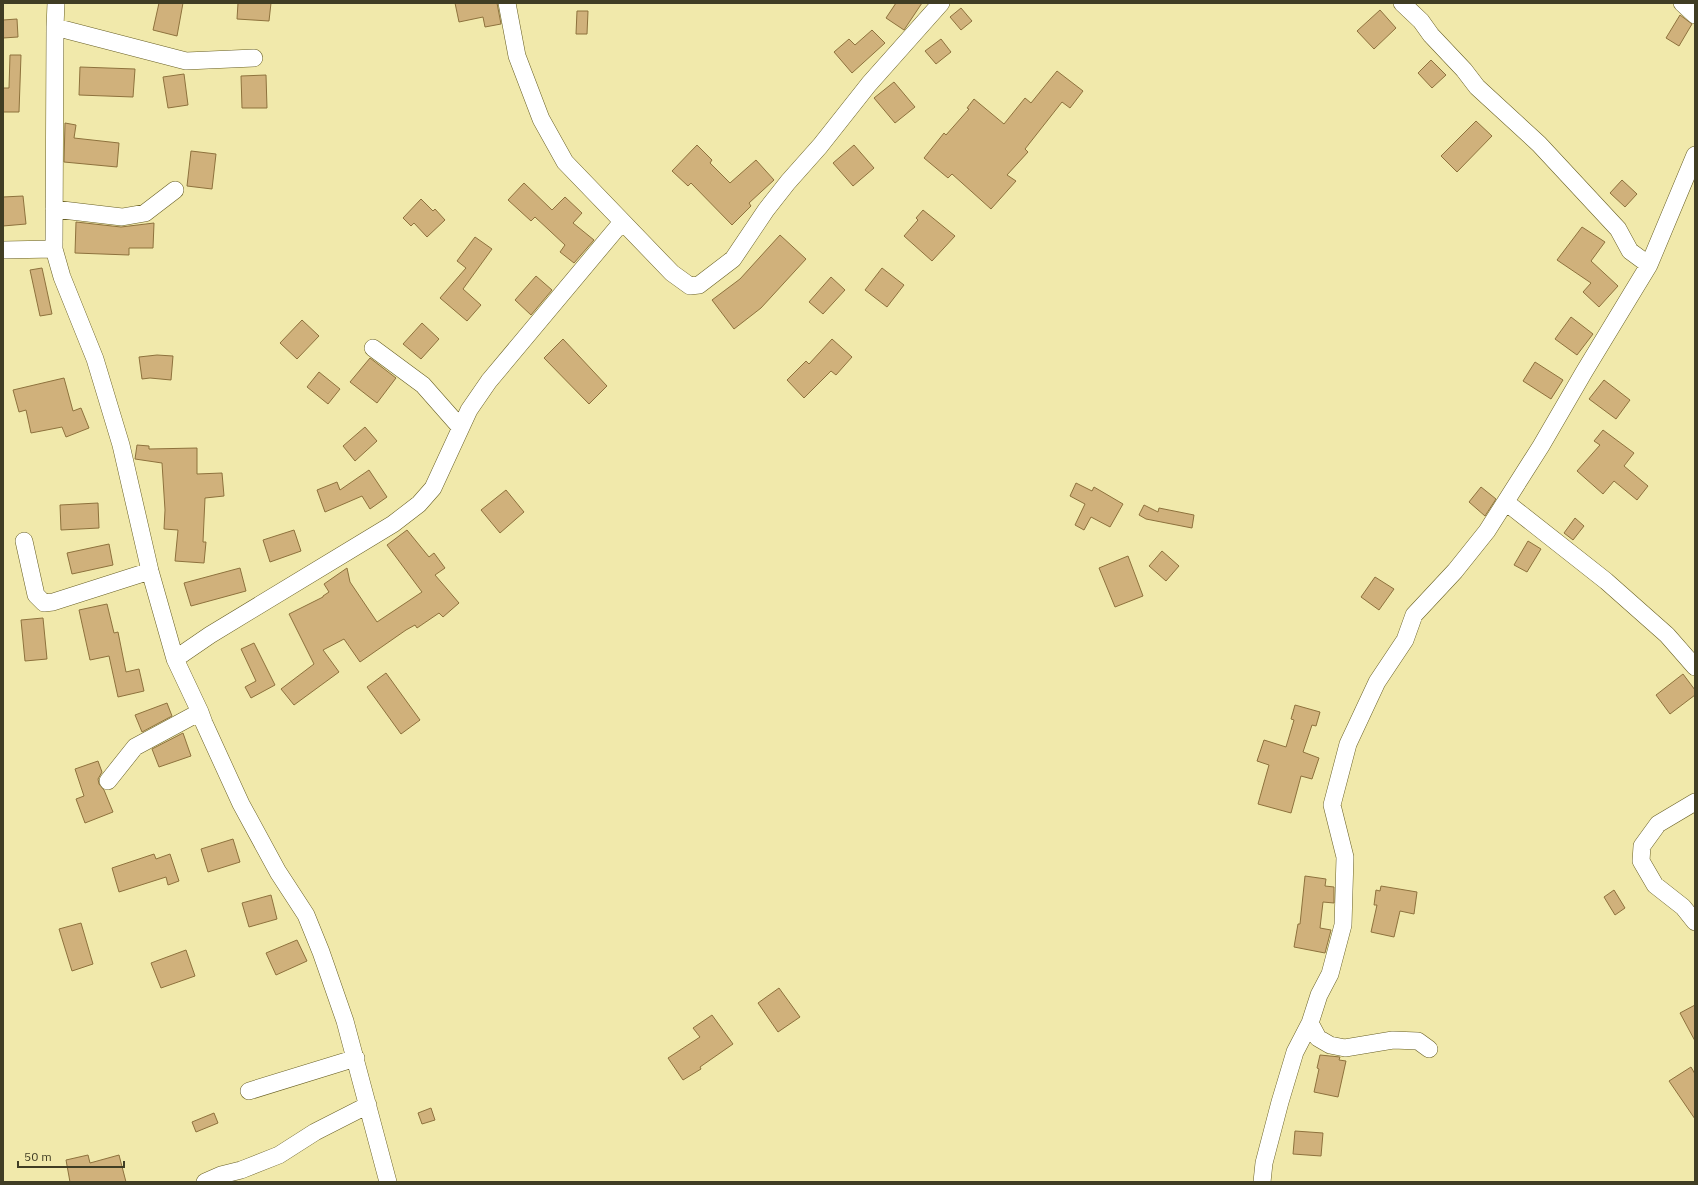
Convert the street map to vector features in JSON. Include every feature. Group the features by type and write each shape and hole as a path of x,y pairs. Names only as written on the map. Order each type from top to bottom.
{"street":[{"path":"56,3 54,249 62,277 95,359 121,445 150,571 175,659 241,804 278,872 306,915 346,1021 388,1182"},
{"path":"507,3 517,56 541,119 565,162 672,273 690,286 699,285 732,259 766,210 788,182 820,146 869,84 941,3"},
{"path":"1402,3 1421,21 1441,47 1464,70 1477,86 1539,144 1618,229 1630,251 1649,265"},
{"path":"1682,3 1695,15"},
{"path":"55,27 186,61 254,58"},
{"path":"1262,1182 1264,1163 1295,1052 1310,1023 1319,995 1330,974 1343,925 1345,857 1332,805 1348,744 1377,682 1405,640 1414,615 1464,560 1487,532 1507,503 1649,265 1695,155"},
{"path":"54,209 122,217 145,213 175,190"},
{"path":"175,659 210,635 393,524 419,504 433,488 460,427 469,410 489,381 622,222"},
{"path":"3,250 54,249"},
{"path":"373,348 423,385 460,427"},
{"path":"1507,503 1606,581 1667,635 1695,667"},
{"path":"24,541 36,596 44,603 53,602 150,571"},
{"path":"108,781 135,747 200,712"},
{"path":"1695,802 1658,824 1642,846 1641,861 1655,885 1683,907 1695,922"},
{"path":"1310,1023 1318,1038 1330,1045 1345,1048 1393,1040 1418,1041 1429,1049"},
{"path":"249,1091 356,1058"},
{"path":"205,1182 221,1175 241,1170 278,1155 315,1132 368,1105"}],"building":[{"path":"159,3 183,3 177,36 153,30"},
{"path":"238,3 271,3 269,21 237,19"},
{"path":"455,3 497,3 501,24 485,27 483,17 459,22"},
{"path":"896,3 922,3 904,30 886,18"},
{"path":"961,8 972,21 961,30 950,17"},
{"path":"1380,10 1396,28 1374,49 1357,31"},
{"path":"577,11 588,11 587,34 576,34"},
{"path":"1680,15 1692,24 1679,46 1666,38"},
{"path":"17,19 18,37 3,38 3,20"},
{"path":"872,30 885,43 852,73 834,52 849,39 855,45"},
{"path":"941,39 951,52 936,64 925,51"},
{"path":"10,55 21,55 19,112 3,112 3,88 9,88"},
{"path":"1431,60 1446,75 1432,88 1418,73"},
{"path":"80,67 135,69 133,97 79,95"},
{"path":"1057,71 1083,91 1070,108 1062,102 1025,149 1028,152 1007,175 1016,181 991,209 952,174 948,178 924,158 944,133 946,135 969,109 967,108 974,99 1004,124 1025,98 1031,103"},
{"path":"184,74 188,105 168,108 163,77"},
{"path":"266,75 267,108 242,108 241,76"},
{"path":"894,82 915,107 895,123 874,98"},
{"path":"1476,121 1492,136 1457,172 1441,156"},
{"path":"65,123 76,125 74,138 119,143 117,167 64,162"},
{"path":"697,145 712,160 710,163 730,183 756,160 774,180 749,203 751,206 732,225 691,183 688,186 672,171"},
{"path":"854,145 874,168 853,186 833,163"},
{"path":"191,151 216,154 212,189 187,186"},
{"path":"1622,180 1637,194 1625,207 1610,193"},
{"path":"524,183 552,210 565,197 582,213 573,223 594,240 574,263 560,252 565,245 535,217 531,221 508,200"},
{"path":"23,196 26,224 3,226 3,197"},
{"path":"421,199 433,211 435,209 445,220 427,237 414,223 411,226 403,218"},
{"path":"923,210 955,236 932,261 904,236 918,220 916,218"},
{"path":"76,222 121,227 154,223 153,248 129,248 129,255 75,253"},
{"path":"1582,227 1605,242 1591,261 1618,286 1599,307 1583,292 1591,283 1557,260"},
{"path":"780,235 806,259 761,308 734,329 712,300 740,279"},
{"path":"475,237 492,249 463,289 481,305 467,321 440,298 466,268 457,261"},
{"path":"42,268 52,314 40,316 30,270"},
{"path":"882,268 904,285 887,307 865,290"},
{"path":"536,276 552,290 531,315 515,300"},
{"path":"831,277 845,290 823,314 809,302"},
{"path":"1571,317 1593,334 1577,355 1555,339"},
{"path":"302,320 319,336 297,359 280,343"},
{"path":"422,323 439,339 421,359 403,344"},
{"path":"563,339 607,386 589,404 544,358"},
{"path":"832,339 852,357 836,375 831,371 804,398 787,380 806,361 809,364"},
{"path":"157,355 173,356 171,380 150,378 142,379 139,357"},
{"path":"370,358 396,378 377,403 350,382"},
{"path":"1535,362 1563,380 1551,399 1523,381"},
{"path":"319,372 340,389 328,404 307,387"},
{"path":"64,378 73,411 81,408 89,428 66,437 62,427 31,433 26,410 19,412 13,390"},
{"path":"1604,380 1630,400 1616,419 1589,399"},
{"path":"365,427 377,441 355,461 343,446"},
{"path":"1603,430 1634,453 1624,466 1648,486 1637,500 1614,481 1603,494 1577,471 1600,445 1594,441"},
{"path":"137,445 149,446 149,449 197,448 197,474 222,473 224,496 205,498 203,542 206,542 204,563 175,561 178,530 164,529 165,510 162,463 135,459"},
{"path":"369,470 387,497 370,509 362,496 325,512 317,490 337,482 340,490"},
{"path":"1076,483 1092,491 1094,487 1123,504 1110,527 1091,517 1084,530 1075,525 1085,504 1070,496"},
{"path":"1481,487 1496,499 1485,516 1469,502"},
{"path":"506,490 524,512 500,533 481,510"},
{"path":"98,503 99,528 61,530 60,505"},
{"path":"1144,505 1158,512 1159,508 1194,515 1192,528 1146,519 1139,515"},
{"path":"1575,518 1584,526 1573,540 1564,533"},
{"path":"294,530 301,551 270,562 263,540"},
{"path":"407,530 429,557 434,553 445,568 435,575 459,603 443,617 439,613 417,628 415,625 406,630 360,662 344,639 323,650 339,672 294,705 281,689 314,664 289,614 323,597 329,592 324,584 347,568 350,582 377,622 422,592 387,545"},
{"path":"1528,541 1541,549 1527,572 1514,565"},
{"path":"109,544 113,565 72,574 67,553"},
{"path":"1162,551 1179,566 1166,581 1149,566"},
{"path":"1128,556 1143,596 1115,607 1099,568"},
{"path":"240,568 246,591 191,606 184,583"},
{"path":"1375,577 1394,589 1379,610 1361,597"},
{"path":"107,604 114,633 118,632 126,672 139,669 144,691 118,697 109,656 90,660 79,610"},
{"path":"43,618 47,659 25,661 21,620"},
{"path":"254,643 275,685 251,698 245,687 256,681 241,649"},
{"path":"386,673 420,720 401,734 367,687"},
{"path":"1683,674 1695,690 1695,695 1670,714 1656,695"},
{"path":"167,703 172,716 142,732 135,715"},
{"path":"1295,705 1320,712 1316,726 1312,725 1303,752 1319,758 1312,779 1301,776 1291,813 1258,804 1269,765 1257,761 1264,740 1286,747 1294,720 1291,719"},
{"path":"183,733 191,756 159,767 152,749"},
{"path":"98,761 102,772 98,779 99,784 104,790 113,812 85,823 76,799 84,796 75,769"},
{"path":"233,839 240,862 208,872 201,849"},
{"path":"154,854 156,859 170,854 179,881 168,885 166,877 119,892 112,868"},
{"path":"1305,876 1326,879 1325,886 1334,887 1334,903 1323,902 1320,928 1331,930 1325,953 1294,947 1298,924 1300,924"},
{"path":"1381,886 1417,892 1414,914 1400,911 1394,937 1371,932 1377,905 1374,905 1376,890 1380,891"},
{"path":"1614,890 1625,908 1615,915 1604,897"},
{"path":"271,895 277,919 249,927 242,903"},
{"path":"81,923 93,964 72,971 59,929"},
{"path":"297,940 307,961 276,975 266,953"},
{"path":"186,950 195,976 161,988 151,963"},
{"path":"779,988 800,1017 778,1032 758,1003"},
{"path":"1695,1005 1695,1041 1680,1013"},
{"path":"712,1015 733,1044 700,1067 701,1069 683,1080 668,1058 700,1037 693,1028"},
{"path":"1320,1055 1340,1057 1339,1060 1346,1061 1338,1097 1314,1092 1319,1069 1317,1068"},
{"path":"1691,1067 1695,1074 1695,1119 1669,1081"},
{"path":"431,1108 435,1120 422,1124 418,1113"},
{"path":"214,1113 218,1123 196,1132 192,1122"},
{"path":"1295,1131 1323,1133 1321,1156 1293,1154"},
{"path":"88,1155 90,1163 119,1155 126,1182 70,1182 66,1160"}]}
